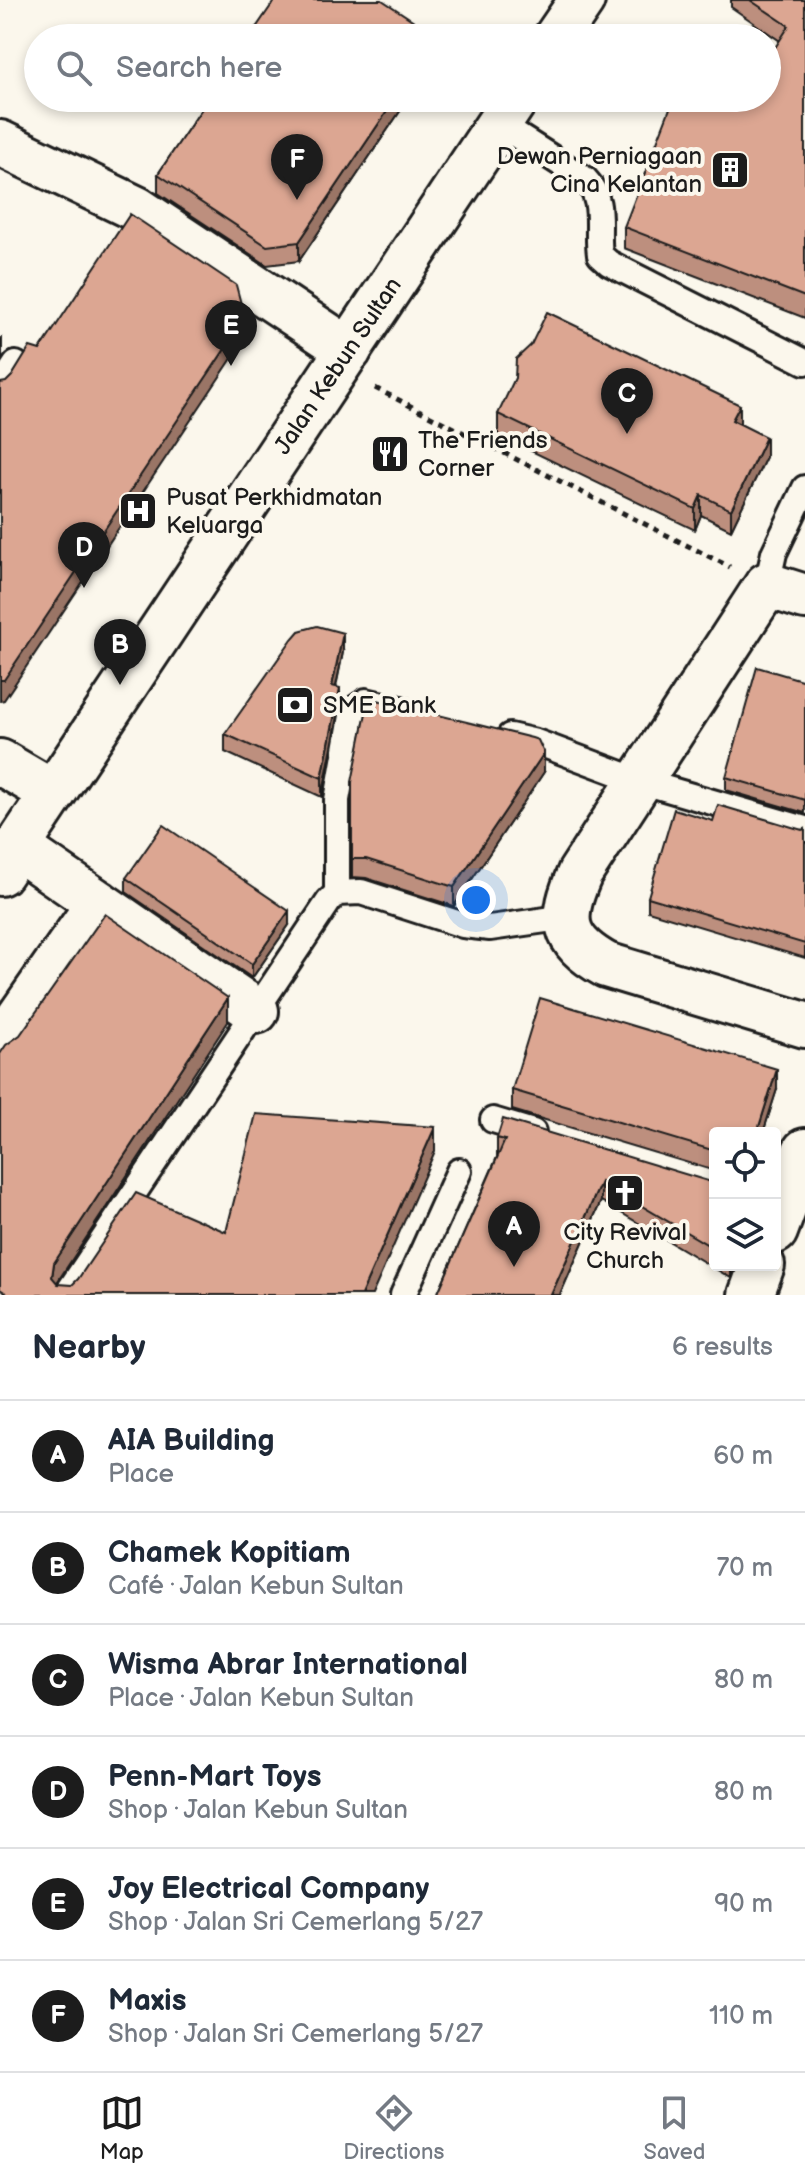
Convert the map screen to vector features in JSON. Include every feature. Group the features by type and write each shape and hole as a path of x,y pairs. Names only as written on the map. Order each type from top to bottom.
{"street":[{"path":"566,24 582,0"},
{"name":"Jalan Kebun Sultan","path":"8,860 506,112"},
{"path":"0,143 137,209 343,359"},
{"path":"786,591 640,781 580,873 570,895 567,917 571,938 585,953 606,965 805,1025"},
{"path":"0,762 53,793"},
{"path":"8,860 99,903 256,1011"},
{"path":"0,1045 99,903"},
{"path":"781,1208 805,1151"},
{"path":"751,1295 760,1271"}],"lane":[{"path":"508,112 594,188 599,199 600,255 609,263 805,362"},
{"path":"0,388 16,364"},
{"path":"786,591 774,553 805,488"},
{"path":"337,893 337,800 356,708 366,701 418,713"},
{"path":"491,731 536,742 640,781 805,829"},
{"path":"66,1295 337,893 361,892 463,925 490,928 567,917"},
{"path":"493,1120 552,1138"},
{"path":"403,1295 459,1171"}],"path":[{"path":"343,359 786,591"}],"building":[{"path":"275,0 382,0 418,24 259,24"},
{"name":"Dewan Perniagaan Cina Kelantan","path":"750,0 805,0 805,297 624,227 669,112 781,112 781,38 789,26"},
{"path":"200,112 387,112 299,242 267,246 158,174"},
{"path":"130,214 236,285 245,319 4,680 0,680 0,383 12,376 30,347 40,350"},
{"path":"547,312 740,405 732,420 766,437 731,510 701,495 695,509 498,414 515,378 516,359 531,345"},
{"name":"SME Bank","path":"317,626 343,633 332,686 340,688 322,778 225,734 292,639 299,631"},
{"path":"757,667 805,681 805,800 726,777"},
{"path":"369,698 532,738 538,740 544,753 454,887 366,859 352,859 352,782"},
{"path":"718,805 805,829 805,944 648,897 674,809 713,821"},
{"path":"163,825 289,911 252,964 126,878"},
{"path":"105,914 228,998 54,1263 52,1277 58,1284 72,1285 78,1279 136,1193 226,1232 256,1114 435,1127 361,1295 9,1295 0,1289 0,1054 20,1035"},
{"path":"540,998 777,1069 759,1127 709,1127 709,1149 512,1090"},
{"path":"503,1119 709,1181 709,1245 601,1182 551,1295 437,1295 505,1140 497,1138"}],"place":[{"name":"Dewan Perniagaan Cina Kelantan","path":"730,170"},
{"name":"Maxis","path":"297,200"},
{"name":"Joy Electrical Company","path":"231,366"},
{"name":"Wisma Abrar International","path":"627,434"},
{"name":"The Friends Corner","path":"390,454"},
{"name":"Pusat Perkhidmatan Keluarga","path":"138,511"},
{"name":"Penn-Mart Toys","path":"84,588"},
{"name":"Chamek Kopitiam","path":"120,685"},
{"name":"SME Bank","path":"295,705"},
{"name":"City Revival Church","path":"625,1193"},
{"name":"AIA Building","path":"514,1267"}]}
